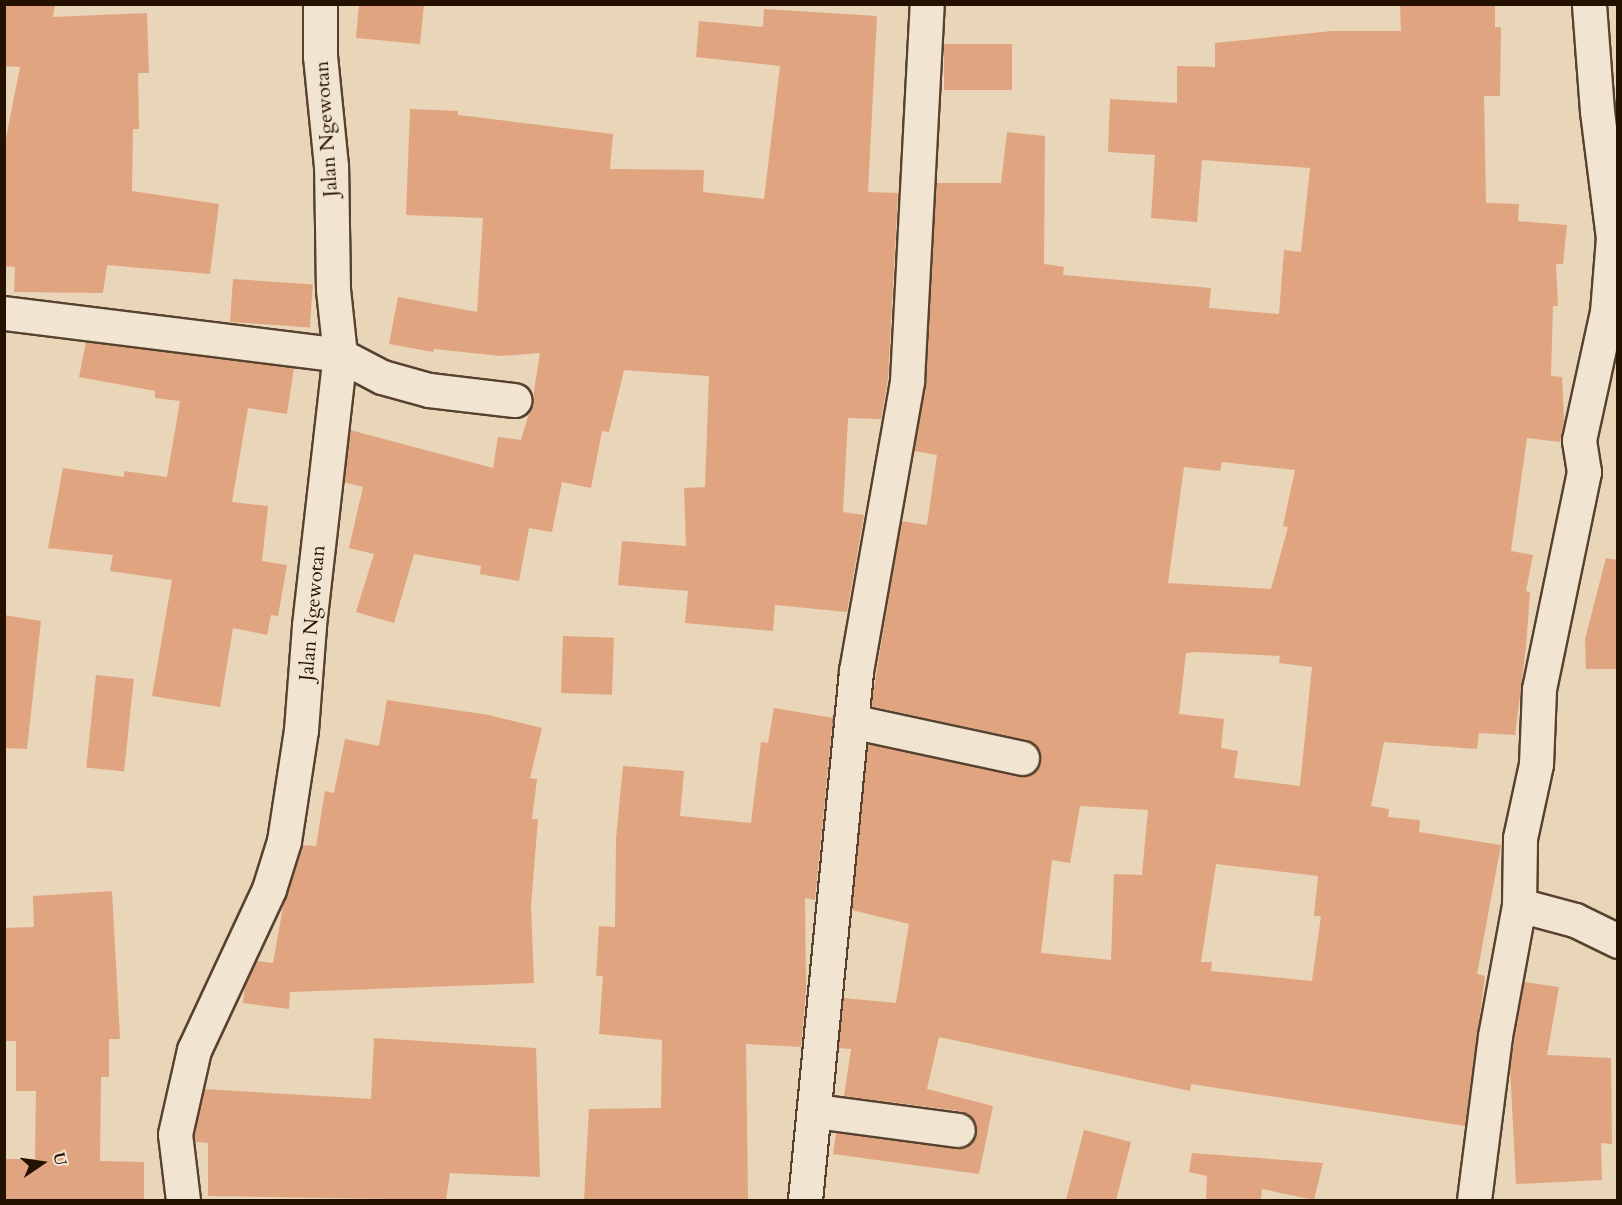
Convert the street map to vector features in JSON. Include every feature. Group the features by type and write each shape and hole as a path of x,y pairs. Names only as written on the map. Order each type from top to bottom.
{"street":[{"name":"Jalan Ngewotan","path":"183,1200 175,1134 194,1050 269,889 292,800 340,355 333,289 331,166 320,56 320,4"},
{"path":"806,1200 816,1111 831,908 851,721 907,381 927,4"},
{"path":"1474,1200 1495,1036 1519,905 1520,838 1536,764 1539,688 1584,472 1579,440 1607,312 1613,238 1612,178 1589,4"},
{"path":"4,313 340,355 382,377 429,390 514,400"},
{"path":"851,721 1022,758"},
{"path":"1519,905 1575,920 1617,941"},
{"path":"816,1111 957,1130"}],"building":[{"path":"4,4 55,4 53,17 147,13 149,73 138,73 139,129 133,129 132,191 219,204 210,274 107,265 103,293 14,292 15,267 4,266 4,148 20,67 4,66"},
{"path":"359,4 424,4 420,44 356,38"},
{"path":"1400,4 1495,4 1495,27 1501,27 1500,96 1484,96 1486,203 1519,204 1518,221 1567,225 1563,264 1556,264 1558,306 1553,306 1551,376 1562,377 1564,421 1560,442 1527,438 1511,551 1533,555 1526,591 1530,592 1526,647 1515,735 1479,733 1477,749 1384,742 1371,806 1389,809 1388,817 1420,820 1419,832 1501,845 1477,974 1485,976 1465,1126 1191,1084 1190,1091 939,1037 927,1089 993,1106 979,1174 833,1154 836,1133 956,1149 972,1142 977,1132 970,1116 960,1111 844,1096 851,1049 838,1048 843,998 896,1003 909,924 852,910 868,744 1018,776 1035,771 1040,761 1035,745 1026,740 871,706 901,521 927,525 937,455 914,451 926,382 936,183 1001,183 1007,132 1045,136 1044,264 1064,267 1063,275 1211,288 1209,308 1279,314 1284,250 1301,252 1310,168 1202,160 1197,222 1151,218 1155,155 1108,152 1110,99 1177,103 1177,66 1215,67 1215,43 1332,31 1401,31","holes":["1222,462 1295,470 1283,526 1288,527 1271,589 1168,583 1184,467 1220,471","1186,653 1280,656 1279,663 1312,667 1300,786 1234,778 1238,751 1221,748 1224,719 1179,714","1080,806 1148,810 1142,875 1114,874 1111,960 1041,953 1052,860 1070,863","1216,864 1318,876 1314,916 1321,916 1312,981 1211,971 1212,962 1201,962"]},
{"path":"764,9 877,16 868,192 898,193 888,379 881,419 848,418 843,512 864,515 847,612 775,605 773,631 685,623 688,591 618,585 622,541 686,546 684,488 705,487 709,376 624,370 609,432 602,431 591,488 562,482 552,532 529,528 519,581 480,574 481,566 414,554 394,623 356,612 374,554 349,548 363,487 344,482 350,430 493,468 498,437 521,440 532,403 540,353 501,356 434,349 433,352 389,344 398,297 477,312 483,218 406,215 410,109 458,111 458,115 613,134 610,169 704,170 703,192 764,199 780,66 696,57 699,21 763,27"},
{"path":"944,44 1012,44 1012,90 944,90"},
{"path":"233,279 313,285 310,327 230,322"},
{"path":"86,342 294,368 287,414 248,408 232,502 268,506 262,561 287,565 278,616 271,615 267,635 233,628 220,707 152,696 172,580 110,571 113,555 48,548 63,468 124,477 124,471 167,477 180,401 155,398 155,391 79,377"},
{"path":"1606,558 1617,560 1617,669 1586,669 1585,639"},
{"path":"4,615 41,621 27,749 4,748"},
{"path":"563,636 614,638 612,695 561,693"},
{"path":"96,675 134,679 124,771 86,767"},
{"path":"387,700 489,715 542,728 530,778 537,779 532,819 538,819 531,906 534,983 290,992 289,1009 243,1003 245,985 256,961 273,963 284,901 302,845 316,846 325,791 334,793 345,739 379,746"},
{"path":"774,708 833,718 815,900 805,898 806,990 801,1047 746,1044 748,1200 584,1200 589,1109 661,1108 662,1040 599,1034 603,976 596,976 599,926 615,927 616,838 623,766 684,771 680,816 751,823 761,742 768,743"},
{"path":"112,891 120,1039 109,1039 109,1077 101,1077 100,1161 144,1162 144,1200 4,1200 4,1159 35,1159 36,1091 16,1091 16,1041 4,1041 4,928 34,927 33,896"},
{"path":"1524,982 1559,987 1547,1055 1611,1058 1612,1144 1601,1143 1602,1180 1516,1184 1510,1067"},
{"path":"374,1038 536,1048 540,1177 450,1173 446,1200 208,1196 208,1143 195,1142 194,1135 204,1089 371,1099"},
{"path":"1084,1130 1131,1142 1116,1200 1066,1200"},
{"path":"1192,1153 1323,1163 1314,1200 1262,1189 1261,1200 1206,1200 1207,1176 1189,1172"}]}
